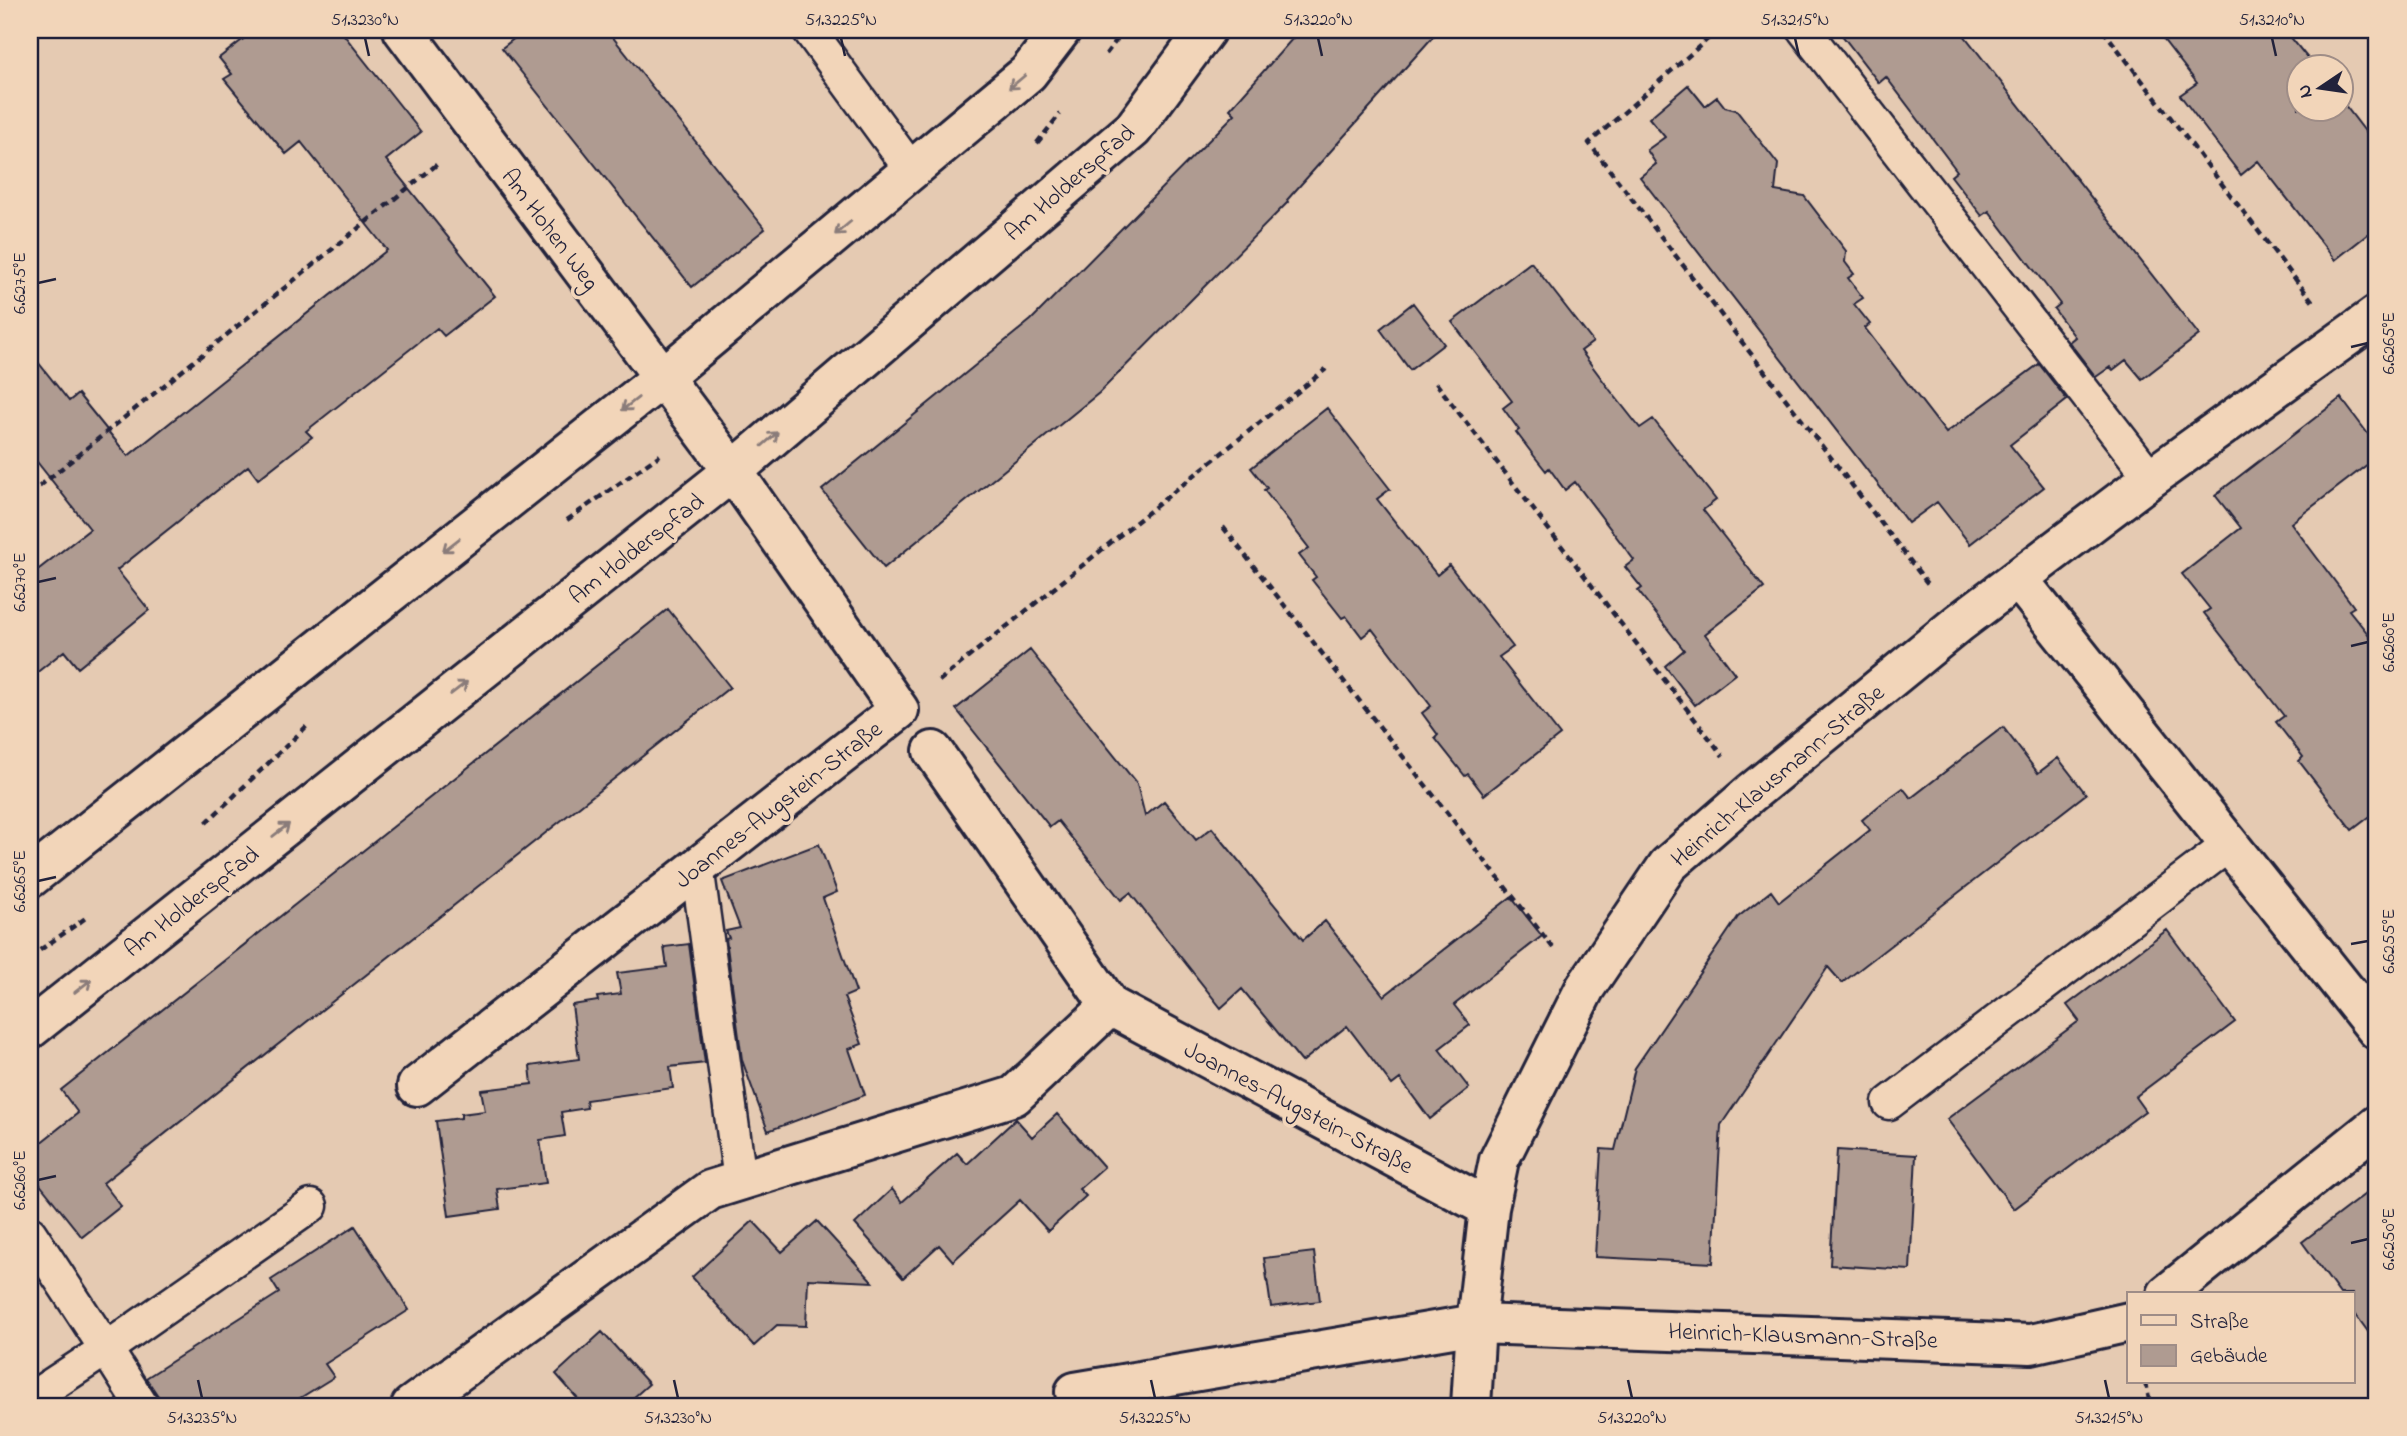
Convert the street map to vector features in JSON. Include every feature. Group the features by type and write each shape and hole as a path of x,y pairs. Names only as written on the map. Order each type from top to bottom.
{"street":[{"name":"Am Hohen Weg","path":"404,30 700,427"},
{"path":"30,878 662,378 1028,73 1061,30"},
{"name":"Am Holderspfad","path":"30,1029 733,471 1133,129 1206,30"},
{"name":"Heinrich-Klausmann-Straße","path":"1471,1406 1476,1324 1489,1208 1499,1160 1585,988 1668,865 1751,793 1959,624 2151,478 2344,342 2377,315"},
{"name":"Joannes-Augstein-Straße","path":"417,1086 899,710 700,427"},
{"path":"2019,580 2377,1030"},
{"name":"Joannes-Augstein-Straße","path":"933,751 1110,1006 1489,1208"},
{"path":"411,1406 709,1190 1014,1096 1110,1006"},
{"path":"2169,1292 2377,1125"},
{"name":"Heinrich-Klausmann-Straße","path":"1075,1392 1476,1324 2031,1344 2127,1322"}],"lane":[{"path":"809,30 912,171"},
{"path":"1804,30 2151,478"},
{"path":"1889,1103 2230,844"},
{"path":"697,866 740,1180"},
{"path":"30,1399 311,1206"},
{"path":"30,1233 142,1406"}],"path":[{"path":"1099,62 1124,30"},
{"path":"1718,30 1589,144 1959,624"},
{"path":"2103,30 2344,342"},
{"path":"1032,149 1066,105"},
{"path":"30,494 478,131"},
{"path":"899,710 928,691 1326,369"},
{"path":"1436,383 1751,793"},
{"path":"558,526 700,427"},
{"path":"1223,527 1585,988"},
{"path":"201,828 310,723"},
{"path":"30,957 95,911"},
{"path":"2146,1384 2150,1406"}],"building":[{"path":"255,30 340,30 421,132 386,160 495,296 444,336 437,328 306,431 312,437 258,479 248,466 117,570 149,610 78,668 64,651 30,678 30,576 90,529 30,453 30,352 69,401 78,394 128,456 387,250 301,142 286,154 224,79 232,74 219,58"},
{"path":"525,30 607,30 765,229 692,287 502,48"},
{"path":"1300,30 1439,30 1288,202 1099,393 884,568 822,490 1031,320 1235,114 1230,109"},
{"path":"1838,30 1960,30 2199,335 2142,379 2126,360 2113,370 2110,367 2096,377 2069,342 2075,337 2054,309 2060,304 1989,211 1982,216 1951,176 1957,171 1886,77 1879,83"},
{"path":"2156,30 2285,30 2303,52 2284,52 2284,122 2354,122 2354,117 2377,147 2377,227 2335,260 2258,161 2241,175 2180,95 2197,83"},
{"path":"1688,85 1705,106 1717,97 1725,107 1736,110 1778,164 1775,191 1804,196 1846,251 1845,262 1854,274 1848,278 1863,298 1854,304 1870,324 1865,328 1946,433 2039,364 2067,400 2010,445 2044,487 1970,544 1937,502 1908,523 1640,177 1656,164 1647,150 1665,137 1649,118"},
{"path":"1531,262 1593,342 1581,351 1610,390 1640,428 1653,419 1716,500 1703,510 1764,588 1705,634 1735,674 1695,705 1665,666 1684,650 1638,591 1642,588 1625,567 1634,560 1575,482 1565,490 1549,468 1546,471 1531,452 1503,408 1512,401 1452,322"},
{"path":"1413,303 1444,344 1410,370 1380,329"},
{"path":"2341,398 2377,446 2377,457 2291,523 2354,607 2349,610 2377,645 2377,811 2352,830 2299,761 2303,757 2276,722 2284,716 2204,613 2210,609 2182,574 2241,528 2215,495"},
{"path":"1327,408 1390,489 1377,499 1437,575 1449,565 1513,647 1499,657 1560,735 1484,795 1435,738 1438,735 1422,713 1431,706 1372,629 1362,637 1346,616 1342,618 1312,580 1316,577 1299,555 1309,548 1264,490 1267,488 1251,468"},
{"path":"668,609 730,687 103,1183 121,1206 82,1237 30,1172 30,1151 78,1113 61,1090"},
{"path":"1030,650 1137,784 1145,816 1164,801 1196,840 1212,828 1303,940 1325,921 1384,996 1511,897 1542,936 1454,1005 1470,1025 1439,1049 1469,1088 1430,1119 1400,1079 1392,1085 1347,1026 1302,1062 1242,989 1221,1008 1130,893 1121,900 1058,821 1050,827 956,709"},
{"path":"2003,727 2038,773 2058,758 2086,794 1842,983 1828,967 1721,1125 1713,1263 1595,1257 1601,1149 1615,1150 1635,1068 1738,917 1771,891 1779,902 1870,830 1862,820 1881,804 1903,788 1911,798"},
{"path":"819,844 837,892 823,898 856,992 844,997 862,1044 849,1049 865,1095 768,1131 742,1060 726,939 729,938 726,931 740,928 722,881"},
{"path":"2167,930 2235,1022 2135,1097 2145,1111 2014,1209 1947,1119 2079,1021 2067,1005"},
{"path":"689,944 705,1063 670,1067 673,1088 586,1100 587,1108 561,1112 565,1136 540,1140 546,1183 497,1189 500,1209 449,1216 436,1121 485,1111 481,1090 532,1084 530,1066 579,1059 572,1005 598,1001 597,997 621,994 617,973 667,967 664,947"},
{"path":"1057,1114 1104,1167 1079,1189 1086,1196 1048,1231 1020,1200 953,1261 939,1245 903,1278 855,1224 892,1189 902,1202 957,1153 967,1164 1016,1119 1032,1137"},
{"path":"1837,1150 1916,1155 1910,1270 1830,1265"},
{"path":"2377,1185 2377,1344 2354,1312 2354,1292 2339,1292 2302,1242"},
{"path":"753,1221 782,1252 817,1221 873,1282 808,1279 806,1326 777,1325 754,1346 692,1277"},
{"path":"355,1226 409,1310 325,1364 334,1377 287,1406 160,1406 158,1396 146,1378 279,1293 271,1280"},
{"path":"1314,1252 1320,1301 1271,1307 1264,1258"},
{"path":"602,1332 649,1384 624,1406 584,1406 556,1374"}]}
